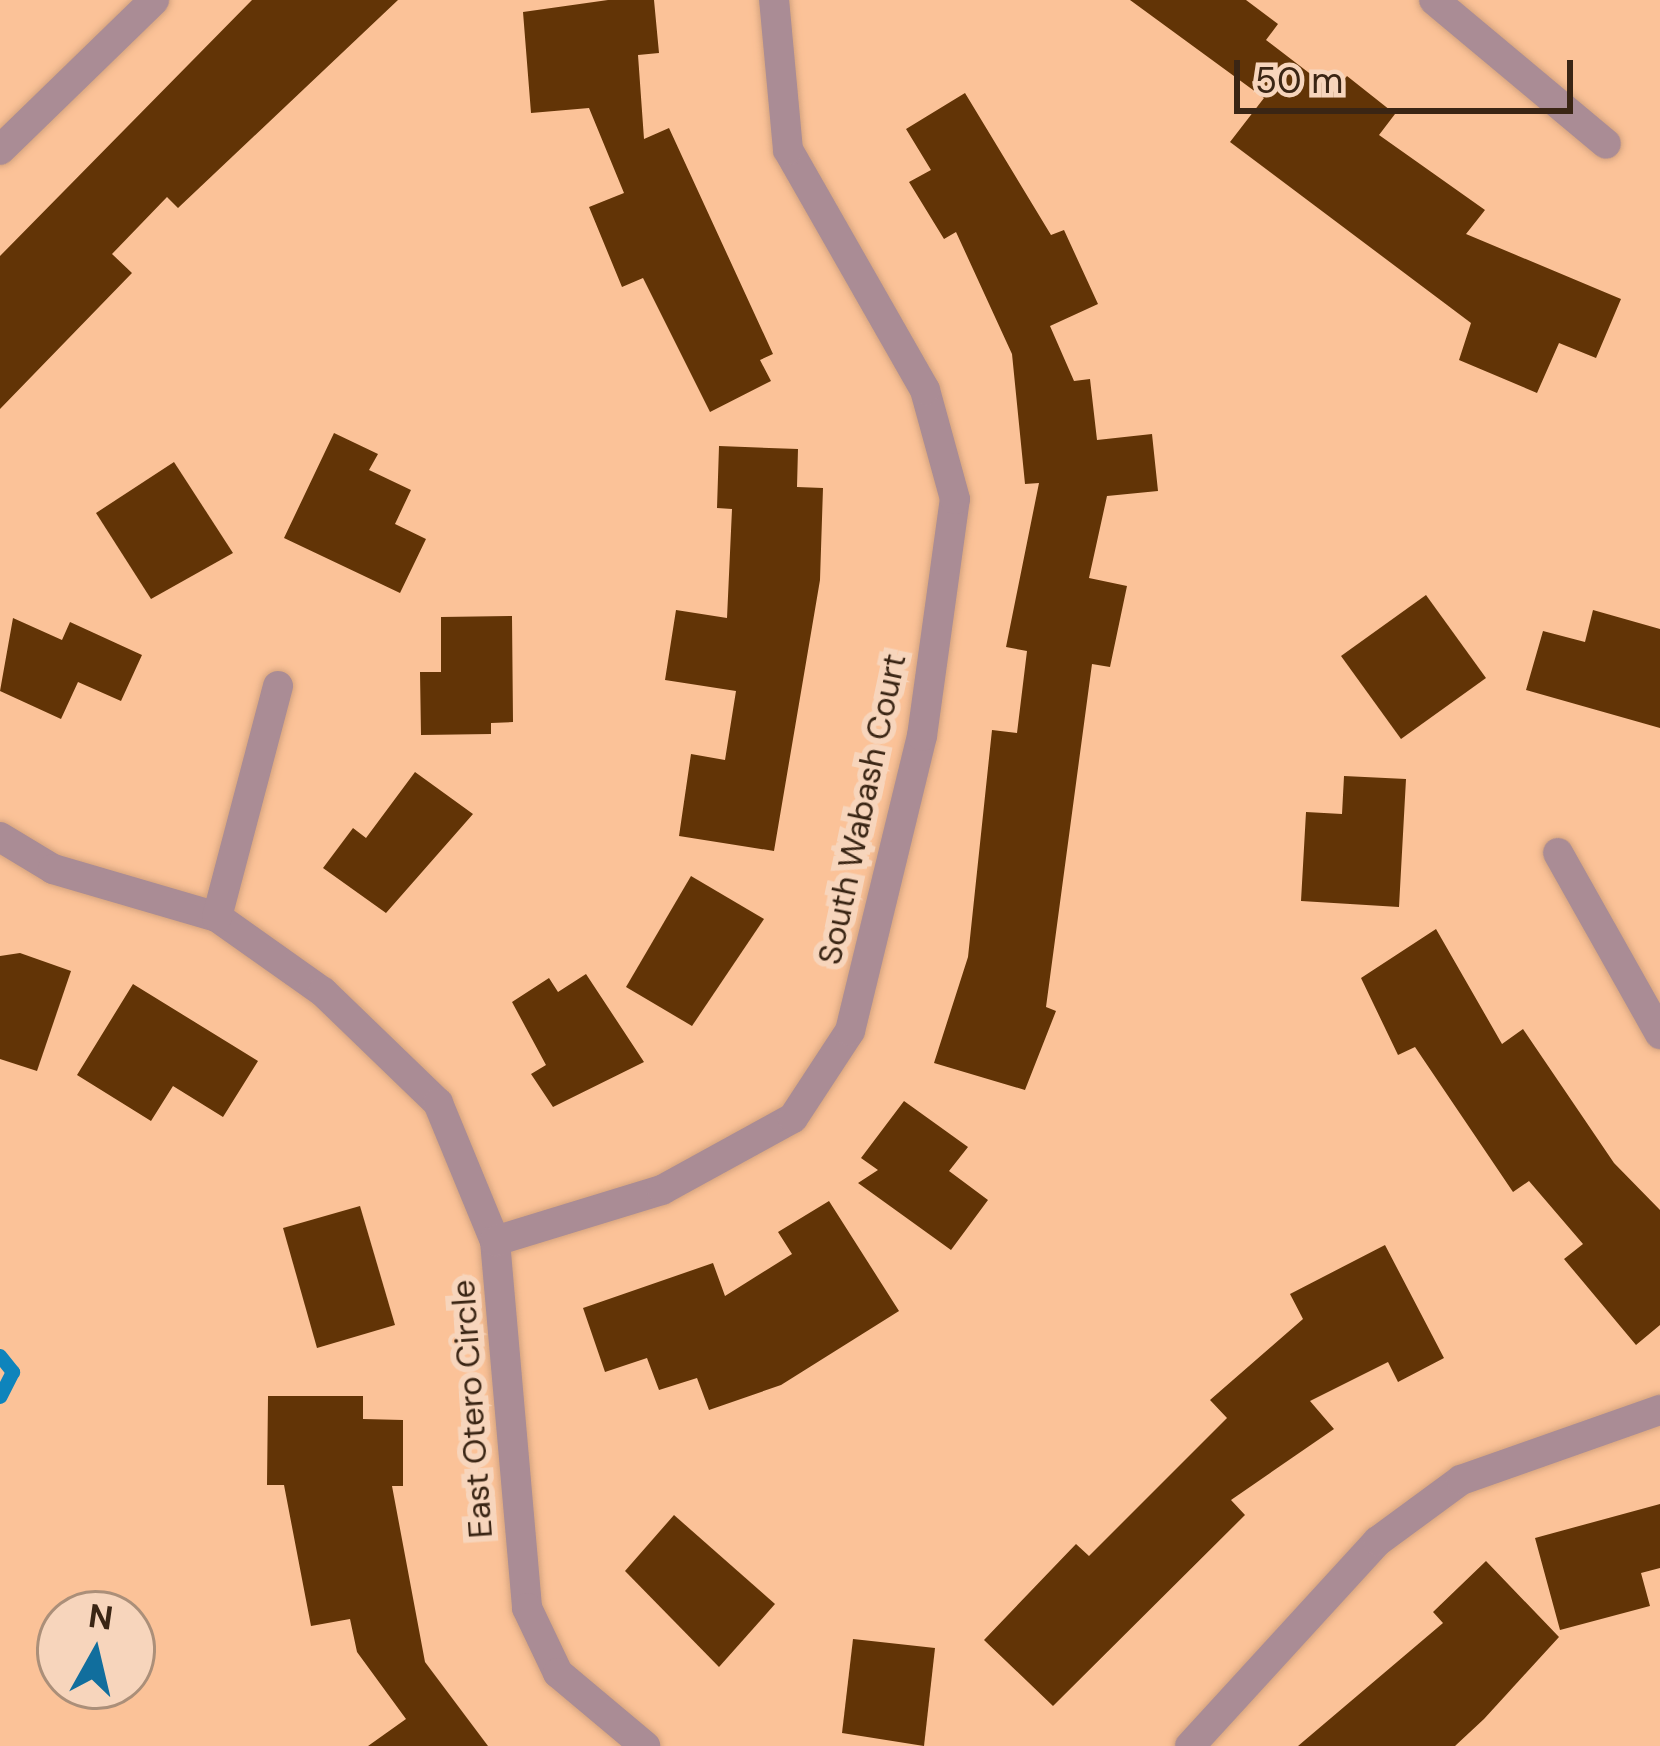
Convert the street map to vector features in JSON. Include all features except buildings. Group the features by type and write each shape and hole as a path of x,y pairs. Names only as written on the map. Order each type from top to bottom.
{"street":[{"path":"0,149 154,0"},
{"name":"South Wabash Court","path":"494,1241 662,1190 793,1118 850,1031 922,736 955,500 926,390 788,150 774,0"},
{"path":"1434,0 1606,144"},
{"path":"217,917 278,686"},
{"name":"East Otero Circle","path":"0,837 52,869 217,917 322,992 438,1103 494,1241 527,1607 558,1673 645,1746"},
{"path":"1558,853 1660,1034"},
{"path":"1190,1746 1378,1541 1428,1504 1535,1445 1660,1410"}],"waterway":[{"path":"0,1356 13,1372 0,1397"}]}
